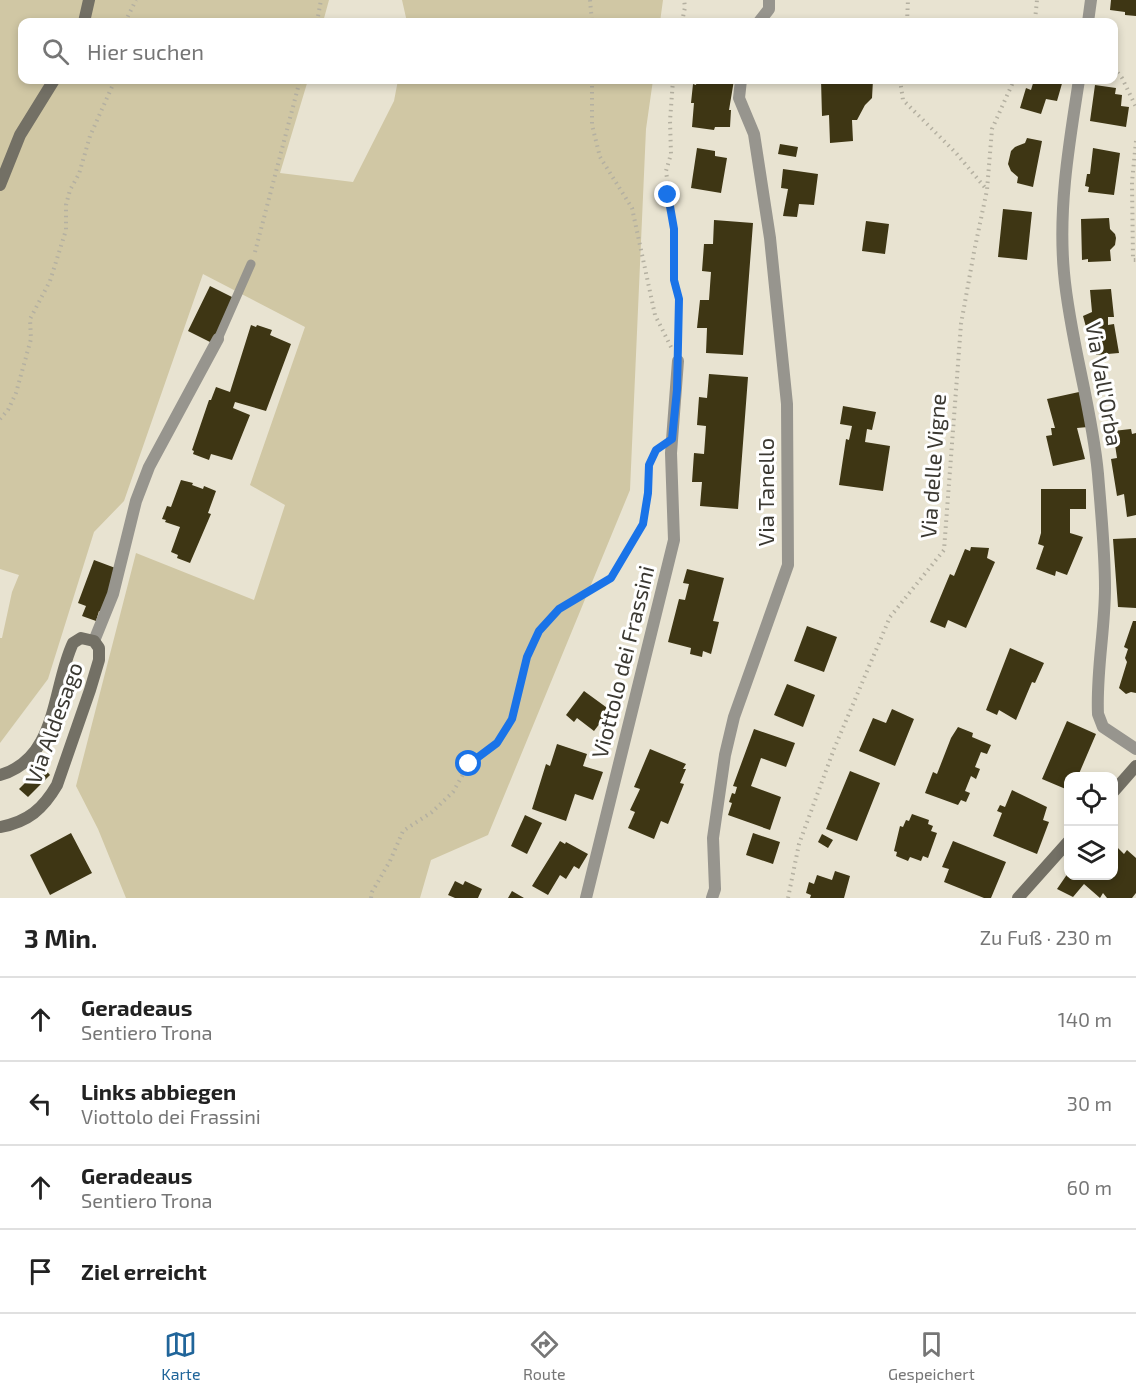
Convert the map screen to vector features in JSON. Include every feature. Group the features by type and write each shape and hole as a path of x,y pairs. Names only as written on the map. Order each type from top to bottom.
{"street":[{"path":"85,18 89,0"},
{"path":"762,18 769,9 769,0"},
{"path":"1089,18 1091,0"},
{"path":"0,185 20,135 52,84"},
{"name":"Via Tanello","path":"712,898 715,889 713,838 724,755 734,717 788,566 787,404 770,238 754,134 739,98 741,84"},
{"name":"Via Vall'Orba","path":"1078,84 1067,157 1062,225 1067,294 1093,432 1098,484 1105,587 1098,714 1103,727 1136,749"},
{"path":"94,641 113,594 136,501 149,467 218,339"},
{"name":"Viottolo dei Frassini","path":"586,898 674,540 671,468 678,361"},
{"name":"Via Aldesago","path":"0,775 14,770 40,744 52,716 73,643 81,638 94,641 99,648 99,660 57,785 49,800 38,812 26,820 0,827"},
{"path":"1118,786 1136,766"},
{"path":"1018,898 1064,846"}],"lane":[{"path":"218,339 251,264"}],"path":[{"path":"127,18 136,0"},
{"path":"318,18 321,0"},
{"path":"590,0 592,18"},
{"path":"683,18 686,7 684,0"},
{"path":"907,18 908,0"},
{"path":"1035,18 1037,0"},
{"path":"1118,74 1136,107"},
{"path":"0,419 8,410 16,393 31,339 30,319 50,281 66,230 66,205 70,190 79,174 90,136 113,84"},
{"path":"251,264 299,84"},
{"path":"592,84 592,125 600,157 632,208 655,315 678,361"},
{"path":"674,84 670,121 671,154 666,171 674,229 674,280 679,299 678,361"},
{"path":"901,84 903,100 956,153 987,190"},
{"name":"Via delle Vigne","path":"788,898 799,844 834,748 890,617 944,550 961,324 987,190 992,129 1012,84"},
{"path":"1136,141 1132,193 1132,260 1136,260"},
{"path":"371,898 403,831 432,812 453,792 469,764 497,743 512,719 527,657 539,631 559,609 611,578 643,524 648,493 649,465 656,450 672,439"}],"shaded area":[{"path":"0,0 329,0 324,18 18,18 18,84 307,84 280,173 353,182 394,101 397,84 652,84 646,129 630,490 488,835 431,860 420,898 126,898 98,829 76,786 136,553 254,600 285,505 250,485 305,327 203,274 124,501 94,532 48,679 0,743 0,638 2,638 12,592 19,575 0,569"},
{"path":"402,0 663,0 661,18 406,18"}],"building":[{"path":"1111,0 1136,0 1136,16 1110,10"},
{"path":"693,84 733,84 729,110 731,110 730,127 715,127 714,130 692,127 694,103 691,103"},
{"path":"821,84 873,84 872,98 865,105 857,120 852,120 853,141 830,143 829,115 822,116"},
{"path":"1033,84 1062,84 1057,101 1046,99 1041,114 1020,108 1026,88 1031,90"},
{"path":"1095,85 1116,88 1115,94 1122,95 1121,106 1129,107 1126,127 1090,121"},
{"path":"1027,138 1042,141 1033,187 1017,183 1018,177 1011,171 1008,164 1011,151 1025,143"},
{"path":"780,144 798,147 796,157 778,154"},
{"path":"697,148 715,151 715,156 727,158 721,193 691,188"},
{"path":"1093,148 1120,153 1114,195 1088,192 1089,187 1085,186 1087,174 1090,174"},
{"path":"783,169 818,174 814,205 799,204 797,217 783,216 788,189 781,188"},
{"path":"1003,209 1032,212 1027,260 998,257"},
{"path":"1109,218 1110,229 1116,238 1115,245 1110,250 1111,261 1082,260 1081,219"},
{"path":"714,220 753,223 743,355 706,353 707,328 697,328 700,300 709,300 711,272 702,271 704,244 713,244"},
{"path":"866,221 889,224 885,254 862,251"},
{"path":"210,286 234,298 212,343 188,331"},
{"path":"1111,289 1114,317 1108,317 1108,325 1114,324 1119,353 1096,355 1092,328 1086,327 1083,316 1092,312 1090,290"},
{"path":"251,325 272,330 270,335 291,344 266,411 235,402 233,408 250,415 232,460 211,454 209,460 193,454 192,450 209,400 216,387 230,392"},
{"path":"709,374 748,377 738,509 700,506 702,482 692,482 694,453 704,454 706,426 697,425 699,397 707,398"},
{"path":"1079,392 1088,427 1077,428 1085,459 1053,466 1046,436 1052,435 1051,428 1055,428 1047,399"},
{"path":"843,406 876,412 872,430 867,429 865,442 890,446 883,491 839,485 846,439 849,440 852,426 840,424"},
{"path":"1131,429 1132,434 1136,433 1136,515 1127,517 1124,494 1117,496 1111,459 1117,458 1113,431"},
{"path":"181,480 203,489 204,486 216,491 208,513 211,514 190,563 177,558 178,555 171,552 180,527 162,519 167,506 171,507"},
{"path":"1041,489 1086,489 1086,509 1070,509 1070,533 1083,537 1067,575 1056,571 1055,576 1036,569 1044,546 1038,544 1041,533"},
{"path":"1136,538 1136,608 1118,607 1113,539"},
{"path":"971,547 989,548 987,558 995,562 966,628 948,620 945,628 930,622 950,574 954,576 965,549 970,551"},
{"path":"94,560 118,569 96,621 82,616 86,606 78,603"},
{"path":"687,569 724,578 713,621 719,622 711,654 703,651 702,657 690,654 691,648 668,642 679,599 685,600 689,584 683,583"},
{"path":"1133,621 1136,621 1136,693 1126,694 1119,688 1127,662 1125,658 1128,649 1124,647"},
{"path":"807,626 837,637 824,672 794,661"},
{"path":"1010,648 1044,663 1035,683 1032,682 1016,720 999,710 997,715 986,710"},
{"path":"787,684 815,695 803,727 774,715"},
{"path":"584,691 610,710 594,731 577,718 574,722 566,715"},
{"path":"892,709 914,719 895,766 859,751 873,718 886,723"},
{"path":"1067,721 1096,734 1080,772 1064,772 1064,788 1042,779"},
{"path":"958,727 973,733 972,737 991,745 987,754 981,752 975,767 980,769 976,779 971,776 965,791 970,793 966,802 961,800 958,805 925,793 933,772 937,774 951,738"},
{"path":"754,729 795,743 786,767 761,758 751,786 781,797 770,830 728,815 732,803 729,802 737,787 733,786"},
{"path":"557,744 587,754 583,766 603,772 593,800 575,794 566,821 532,809 546,764 550,766"},
{"path":"650,749 686,764 680,783 684,784 668,824 661,821 654,839 628,828 635,812 630,810 640,789 634,787"},
{"path":"42,766 50,775 28,797 19,789"},
{"path":"850,771 880,783 857,841 826,829"},
{"path":"1012,790 1047,807 1043,820 1049,822 1037,854 993,836 1002,813 997,811 1000,805 1005,807"},
{"path":"912,814 929,820 928,824 933,826 931,831 937,833 928,858 923,856 921,861 910,857 908,861 896,856 897,852 894,851 900,826 903,827 906,820 909,821"},
{"path":"525,815 542,823 527,854 511,846"},
{"path":"71,833 92,873 50,895 30,855"},
{"path":"753,833 780,842 773,864 746,855"},
{"path":"822,834 833,840 828,848 818,842"},
{"path":"560,841 588,854 579,869 574,866 566,879 560,875 548,895 532,886"},
{"path":"953,841 1006,862 991,898 984,898 944,882 949,869 942,867"},
{"path":"1118,848 1124,854 1127,850 1136,858 1136,893 1132,898 1107,898 1103,893 1100,898 1084,884 1073,897 1057,889 1064,879 1118,880"},
{"path":"835,871 850,876 844,898 810,898 811,895 806,893 809,882 814,884 817,875 832,880"},
{"path":"455,881 463,885 465,881 482,889 478,898 455,898 448,895"},
{"path":"512,891 524,898 508,898"}],"route":[{"path":"469,764 497,743 512,719 527,657 539,631 559,609 611,578 643,524 648,493 649,465 656,450 672,439 677,390 679,299 674,280 674,229 668,195"}]}
